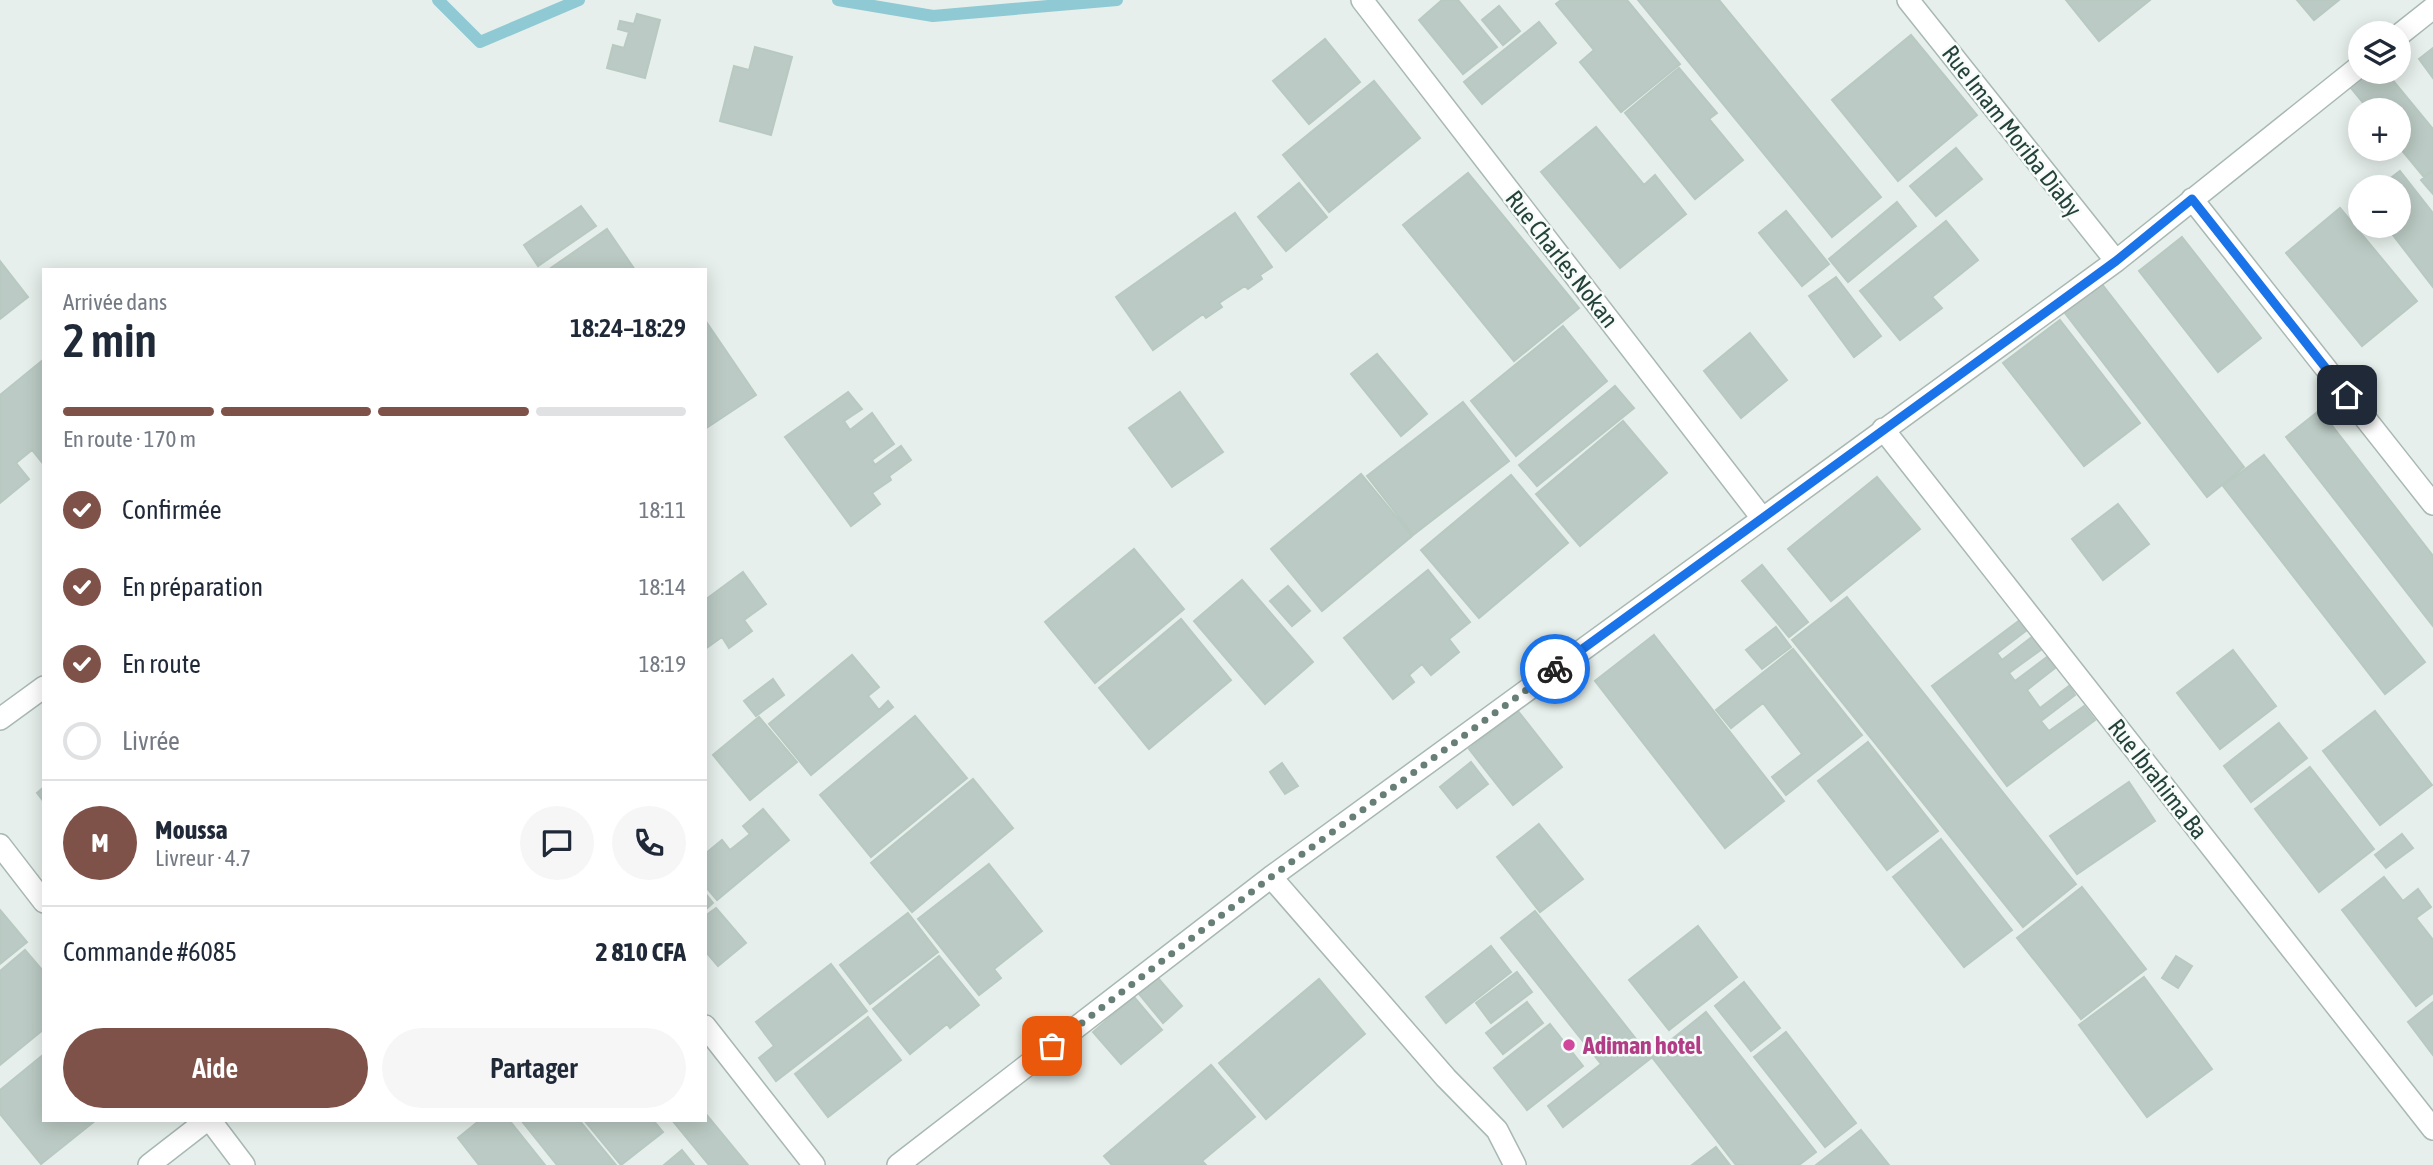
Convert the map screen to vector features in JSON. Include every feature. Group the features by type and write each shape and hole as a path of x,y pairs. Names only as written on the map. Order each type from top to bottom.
{"street":[{"name":"Rue Imam Moriba Diaby","path":"1908,0 2116,261"},
{"name":"Rue Charles Nokan","path":"1373,4 1762,518"},
{"path":"2411,25 2433,8"},
{"path":"898,1165 1271,877 2116,261 2348,75"},
{"path":"2192,199 2433,504"},
{"name":"Rue Ibrahima Ba","path":"1882,429 2433,1129"},
{"path":"0,719 42,688"},
{"path":"0,845 42,899"},
{"path":"1271,877 1446,1078 1497,1130 1515,1165"},
{"path":"707,1029 814,1165"},
{"path":"149,1165 206,1122"},
{"path":"211,1122 244,1165"}],"building":[{"path":"1442,0 1458,0 1497,47 1463,74 1419,20"},
{"path":"1561,0 1627,0 1680,64 1621,112 1580,62 1594,50 1556,4"},
{"path":"1638,0 1719,0 1881,197 1832,237"},
{"path":"2066,0 2150,0 2099,41"},
{"path":"2297,0 2339,0 2314,20"},
{"path":"1499,6 1520,31 1503,45 1482,20"},
{"path":"637,14 660,20 645,78 607,68 613,45 624,48 629,32 618,29 620,21 634,24"},
{"path":"1539,22 1556,43 1482,104 1464,82"},
{"path":"1911,35 1977,115 1898,181 1832,100"},
{"path":"1325,39 1360,82 1309,124 1273,81"},
{"path":"755,47 792,57 771,135 720,121 734,66 749,70"},
{"path":"2433,48 2433,78 2419,59"},
{"path":"1679,68 1717,113 1709,119 1743,160 1695,199 1625,113"},
{"path":"1374,81 1420,138 1329,212 1283,155"},
{"path":"2346,82 2396,84 2407,98 2359,98"},
{"path":"2411,102 2433,129 2433,170 2424,177 2411,161"},
{"path":"1596,127 1644,185 1655,175 1686,214 1620,268 1541,172"},
{"path":"1956,148 1982,179 1936,216 1910,186"},
{"path":"2433,170 2433,194 2421,180"},
{"path":"1468,173 1579,308 1514,361 1403,225"},
{"path":"1299,183 1327,217 1286,251 1258,217"},
{"path":"2411,185 2433,213 2433,287 2395,238 2411,238"},
{"path":"1897,202 1916,226 1848,282 1829,259"},
{"path":"581,206 596,226 538,266 524,245"},
{"path":"2340,208 2348,218 2348,238 2365,238 2417,301 2362,346 2286,253"},
{"path":"1786,211 1829,264 1802,286 1759,233"},
{"path":"1235,213 1272,267 1260,275 1262,279 1248,289 1245,286 1219,303 1222,307 1206,318 1203,314 1153,350 1116,297"},
{"path":"1946,221 1978,260 1932,297 1942,308 1900,340 1860,291"},
{"path":"607,229 634,268 551,268"},
{"path":"2182,237 2261,338 2218,372 2139,271"},
{"path":"0,261 28,297 0,319"},
{"path":"1836,277 1881,336 1854,357 1809,296"},
{"path":"2098,279 2244,467 2207,497 2061,308"},
{"path":"2060,320 2140,423 2084,466 2003,363"},
{"path":"707,323 756,395 707,428"},
{"path":"1563,326 1607,381 1516,456 1471,401"},
{"path":"1750,333 1787,380 1741,418 1704,371"},
{"path":"1377,354 1427,414 1401,436 1351,374"},
{"path":"42,361 42,462 32,450 16,463 29,479 0,503 0,395"},
{"path":"1615,386 1634,408 1537,486 1519,465"},
{"path":"848,392 862,409 844,421 850,430 872,413 894,444 872,460 875,465 901,446 911,460 889,476 891,480 872,493 880,504 851,526 785,437"},
{"path":"1180,392 1223,452 1172,487 1129,428"},
{"path":"1463,402 1509,461 1413,535 1367,476"},
{"path":"2320,410 2433,556 2433,626 2286,437"},
{"path":"1623,421 1667,473 1580,546 1536,494"},
{"path":"2264,455 2425,662 2385,694 2223,486"},
{"path":"1361,474 1412,536 1322,611 1271,549"},
{"path":"1511,475 1568,543 1479,618 1421,550"},
{"path":"1877,477 1920,529 1831,601 1788,549"},
{"path":"2118,504 2149,544 2103,580 2072,539"},
{"path":"1134,549 1184,609 1095,683 1045,622"},
{"path":"1762,565 1808,622 1789,637 1742,581"},
{"path":"1428,570 1470,622 1449,639 1459,652 1431,675 1422,664 1409,675 1414,682 1393,699 1344,638"},
{"path":"743,572 766,604 744,620 752,631 729,648 722,637 707,648 707,599"},
{"path":"1242,580 1313,662 1265,704 1194,621"},
{"path":"1288,586 1310,611 1292,626 1270,601"},
{"path":"1847,597 2076,884 2023,927 1792,640"},
{"path":"1181,619 1231,680 1149,749 1099,688"},
{"path":"2020,620 2027,630 1997,653 2002,660 2032,637 2042,649 2009,673 2015,681 2047,657 2055,668 2027,690 2040,708 2069,686 2075,695 2041,721 2049,731 2084,706 2095,720 2007,786 1932,686"},
{"path":"1776,627 1791,647 1762,669 1746,650"},
{"path":"1654,635 1784,801 1725,848 1595,681"},
{"path":"1793,649 1862,735 1786,795 1772,777 1802,754 1763,703 1731,728 1716,710"},
{"path":"2233,650 2276,706 2220,749 2177,693"},
{"path":"852,655 879,687 868,696 879,710 888,701 893,707 811,775 769,724"},
{"path":"773,679 784,695 756,716 744,701"},
{"path":"1518,711 1562,767 1513,805 1469,749"},
{"path":"2375,711 2432,785 2380,825 2323,751"},
{"path":"915,716 967,778 871,857 820,795"},
{"path":"759,717 797,762 750,800 713,755"},
{"path":"2279,723 2307,758 2251,802 2224,766"},
{"path":"1868,742 1938,831 1887,870 1818,781"},
{"path":"1471,762 1488,784 1457,808 1440,787"},
{"path":"1282,763 1298,786 1285,794 1270,772"},
{"path":"2310,767 2374,849 2319,892 2255,809"},
{"path":"973,779 1013,828 912,912 871,863"},
{"path":"2129,782 2155,821 2077,874 2050,836"},
{"path":"763,809 789,840 717,900 707,888 707,852 722,840 730,850 750,834 743,826"},
{"path":"1539,824 1583,879 1540,912 1497,857"},
{"path":"2402,834 2413,848 2386,868 2375,855"},
{"path":"1941,839 2012,930 1964,967 1893,877"},
{"path":"989,864 1042,931 994,969 1001,978 979,995 918,919"},
{"path":"2384,877 2403,901 2418,889 2431,907 2416,918 2433,940 2433,993 2416,1006 2342,910"},
{"path":"2082,887 2146,969 2081,1019 2017,938"},
{"path":"707,896 713,903 707,908"},
{"path":"716,908 746,943 718,966 707,953 707,915"},
{"path":"0,910 27,942 0,964"},
{"path":"1535,911 1651,1058 1563,1127 1548,1106 1601,1064 1501,938"},
{"path":"908,913 938,952 870,1004 840,965"},
{"path":"1698,926 1737,977 1669,1030 1629,980"},
{"path":"1491,946 1511,972 1446,1023 1426,997"},
{"path":"25,950 42,970 42,1031 0,1065 0,971"},
{"path":"939,956 979,1005 950,1028 947,1024 910,1054 873,1009"},
{"path":"2176,956 2192,966 2178,988 2162,978"},
{"path":"831,964 867,1011 776,1081 759,1058 774,1046 756,1022"},
{"path":"1517,972 1532,992 1491,1023 1476,1003"},
{"path":"2144,977 2212,1069 2147,1117 2079,1025"},
{"path":"1158,978 1182,1006 1163,1023 1139,994"},
{"path":"1319,979 1365,1034 1266,1119 1219,1063"},
{"path":"1744,982 1780,1028 1751,1051 1715,1006"},
{"path":"1134,997 1162,1030 1121,1064 1093,1032"},
{"path":"1527,1002 1543,1023 1503,1054 1486,1033"},
{"path":"2433,1002 2433,1055 2408,1022"},
{"path":"1706,1012 1816,1152 1799,1165 1736,1165 1651,1056"},
{"path":"868,1017 901,1060 828,1117 795,1074"},
{"path":"1550,1024 1583,1066 1527,1110 1494,1068"},
{"path":"1786,1032 1856,1123 1825,1147 1754,1057"},
{"path":"42,1056 42,1122 94,1122 41,1164 0,1114 0,1090"},
{"path":"1211,1065 1255,1117 1202,1161 1206,1165 1112,1165 1104,1156"},
{"path":"707,1115 748,1165 709,1165 674,1122 707,1122"},
{"path":"478,1122 511,1122 545,1165 479,1165 458,1138"},
{"path":"523,1122 581,1122 616,1165 557,1165"},
{"path":"586,1122 655,1122 663,1132 621,1165"},
{"path":"1861,1130 1889,1165 1816,1165"},
{"path":"1716,1147 1730,1165 1692,1165"},
{"path":"682,1150 694,1165 664,1165"}],"waterway":[{"path":"438,0 480,42 579,0"},
{"path":"838,0 933,16 1117,0"}],"way so far":[{"path":"1052,1046 1271,877 1555,669"}],"place":[{"name":"Adiman hotel","path":"1569,1045"}],"route":[{"path":"1555,669 2116,261 2192,199 2347,395"}]}
